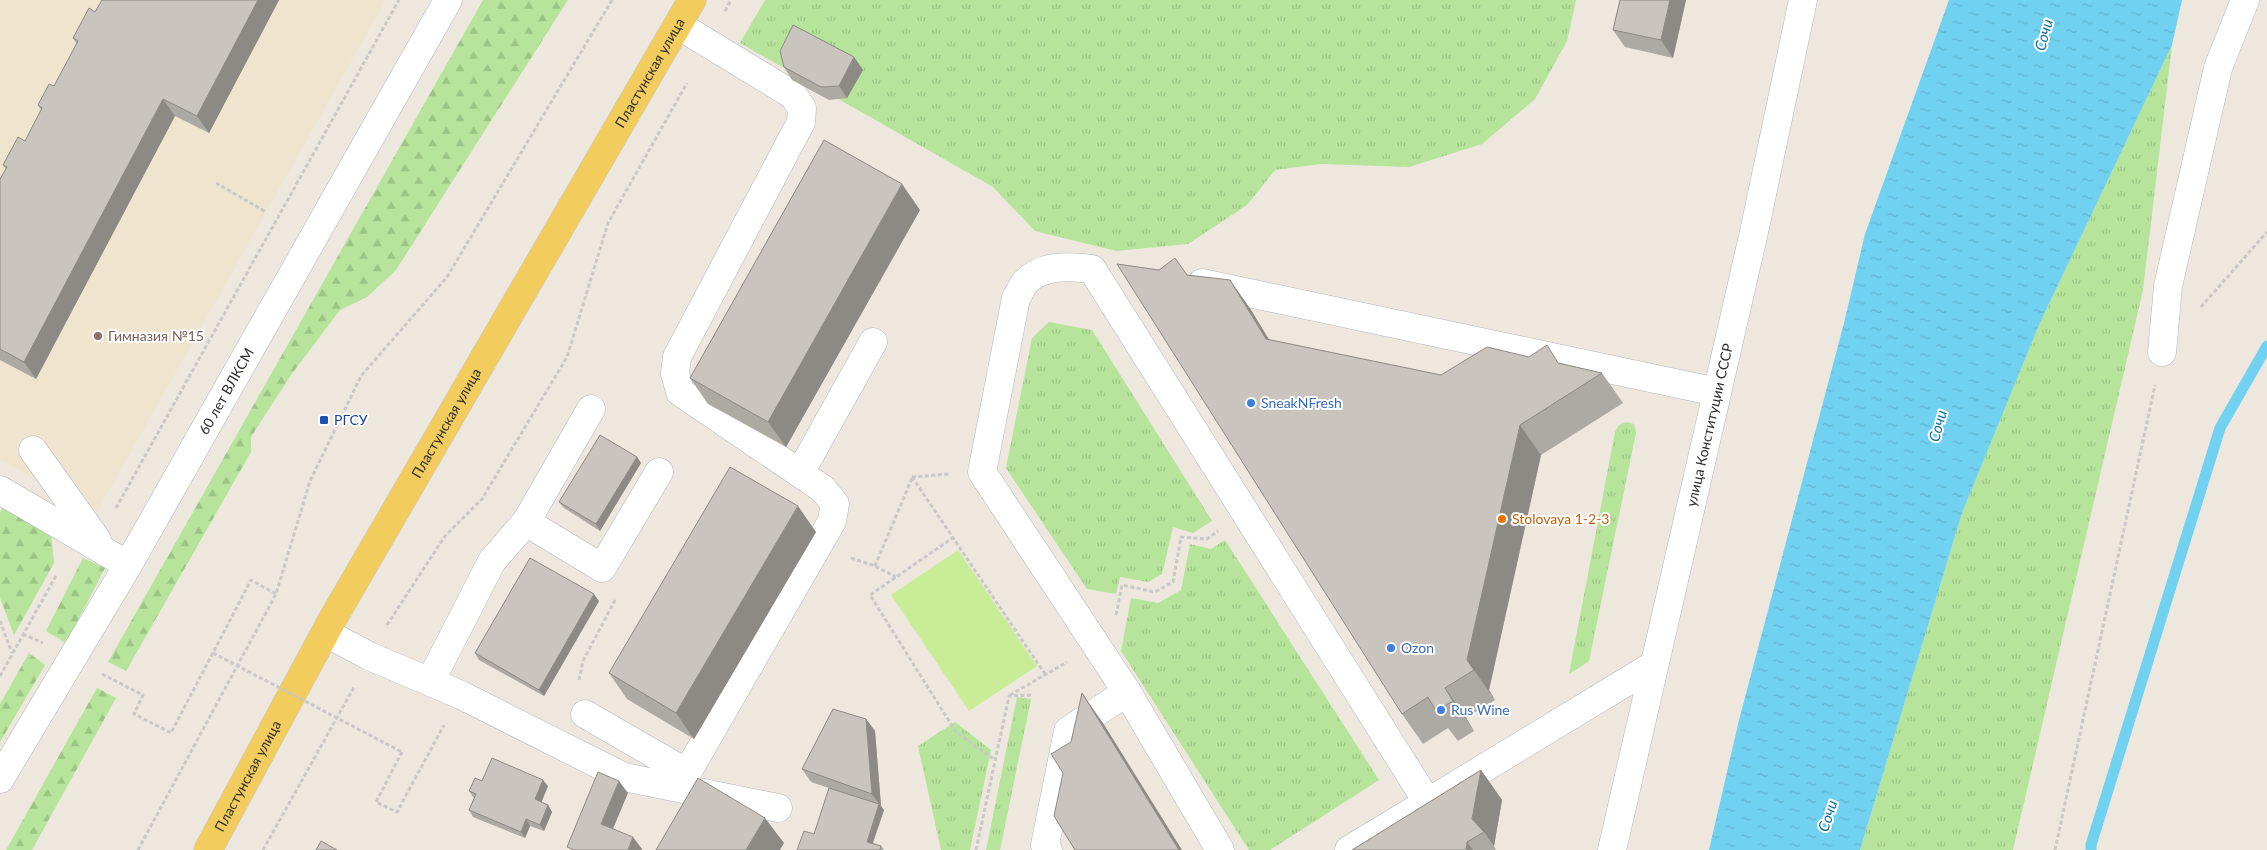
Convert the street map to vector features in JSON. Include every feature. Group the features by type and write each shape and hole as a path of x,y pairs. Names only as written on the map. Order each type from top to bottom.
{"main road":[{"name":"Пластунская улица","path":"208,850 326,633 692,0"}],"street":[{"name":"60 лет ВЛКСМ","path":"0,779 128,564 448,0"},
{"name":"улица Конституции СССР","path":"1612,850 1754,232 1803,0"},
{"path":"2162,352 2168,286 2218,68 2245,0"},
{"path":"585,714 686,773 832,521 834,504 823,489 680,392 675,373 677,357 801,122 802,108 793,94 678,25"},
{"path":"1121,272 1072,266 1052,268 1037,274 1024,284 1016,298 982,472 1126,692 1220,850"},
{"path":"1092,269 1428,803"},
{"path":"1178,280 1717,392"},
{"path":"800,473 873,342"},
{"path":"430,682 492,561 526,522 591,408"},
{"path":"33,450 103,549"},
{"path":"526,522 602,568 659,472"},
{"path":"0,490 128,564"},
{"path":"326,633 369,656 461,695 624,777 778,808"},
{"path":"1349,850 1654,665"},
{"path":"1048,850 1045,845 1068,731 1126,692"}],"path":[{"path":"114,512 399,0"},
{"path":"138,850 276,594 310,481 362,376 447,277 612,0"},
{"path":"387,626 445,536 482,500 567,357 608,223 687,83"},
{"path":"216,183 266,212"},
{"path":"2054,850 2162,352 2267,232"},
{"path":"875,566 912,477 1045,674"},
{"path":"976,850 1009,696 1045,674 1101,653 1122,585 1155,592 1173,582 1181,537 1207,539 1246,513"},
{"path":"954,537 870,595 956,732 995,760"},
{"path":"818,547 875,566 896,578"},
{"path":"585,714 576,694 582,661 617,596 616,583 602,568"},
{"path":"0,676 57,574"},
{"path":"99,672 144,695 134,714 171,733 251,580 276,594"},
{"path":"0,621 12,654"},
{"path":"24,634 46,645"},
{"path":"213,653 402,752 376,802 397,812 461,695"},
{"path":"263,850 355,684"},
{"path":"1009,696 1031,695"}],"shaded area":[{"name":"Гимназия №15","path":"0,0 386,0 97,512 0,459"}],"green space":[{"path":"483,0 568,0 396,270 367,297 340,310 291,375 251,437 251,452 126,671 108,662"},
{"path":"765,0 1576,0 1567,41 1535,99 1482,144 1409,167 1321,164 1275,170 1247,205 1188,244 1116,251 1035,231 993,187 740,43"},
{"path":"2172,45 2143,290 2013,850 1860,850 1962,513 2039,325"},
{"path":"1049,322 1092,330 1212,521 1193,533 1173,527 1162,574 1148,582 1120,577 1116,594 1087,589 1006,468 1032,338"},
{"path":"1627,422 1634,424 1636,433 1589,661 1569,674 1615,432 1619,425"},
{"path":"4,505 51,533 54,563 14,635 0,598 0,513"},
{"path":"1225,540 1379,780 1270,850 1249,850 1121,651 1131,598 1158,603 1181,590 1190,544 1211,549"},
{"path":"958,550 1037,666 969,711 891,595"},
{"path":"83,558 105,568 66,643 46,631"},
{"path":"29,653 45,665 0,742 0,704"},
{"path":"97,688 116,698 32,850 6,850"},
{"path":"1017,697 1031,699 1000,850 986,850"},
{"path":"955,722 991,750 970,850 941,850 918,746"}],"water":[{"name":"Сочи","path":"1949,0 2182,0 2172,45 2039,325 1962,513 1860,850 1709,850 1739,720 1844,323 1865,234"}],"building":[{"path":"102,0 258,0 197,116 163,99 24,362 0,349 0,179 7,167 3,165 18,137 25,141 42,108 38,105 49,84 54,86 78,41 73,38 89,8 95,12"},
{"path":"1620,0 1670,0 1661,40 1613,30"},
{"path":"793,25 854,57 839,86 821,87 784,67 780,51"},
{"path":"824,140 902,184 768,422 690,378"},
{"path":"1175,258 1187,275 1230,280 1266,339 1441,375 1487,347 1529,357 1547,345 1558,363 1602,373 1520,425 1467,660 1474,670 1445,688 1453,701 1436,711 1428,697 1402,714 1117,264 1159,270"},
{"path":"600,435 637,457 596,524 559,502"},
{"path":"730,467 798,506 676,713 609,673"},
{"path":"530,558 594,594 539,690 475,653"},
{"path":"1082,693 1179,850 1075,850 1054,816 1063,773 1051,754 1071,742"},
{"path":"833,709 866,719 872,794 802,769"},
{"path":"492,758 543,780 535,799 548,805 540,825 526,819 521,832 469,810 476,794 469,791 475,778 482,781"},
{"path":"1481,770 1472,819 1484,832 1467,842 1466,850 1352,850"},
{"path":"598,772 619,781 601,824 633,837 628,850 574,850 567,847"},
{"path":"698,778 765,818 746,850 656,850"},
{"path":"829,788 879,804 867,842 881,846 880,850 797,850 804,831 814,834"},
{"path":"321,841 337,850 316,850"}],"waterway":[{"path":"2091,850 2220,428 2267,346"}],"place":[{"name":"Гимназия №15","path":"98,336"},
{"name":"SneakNFresh","path":"1251,403"},
{"name":"РГСУ","path":"324,420"},
{"name":"Stolovaya 1-2-3","path":"1502,519"},
{"name":"Ozon","path":"1391,648"},
{"name":"Rus Wine","path":"1441,710"}]}
